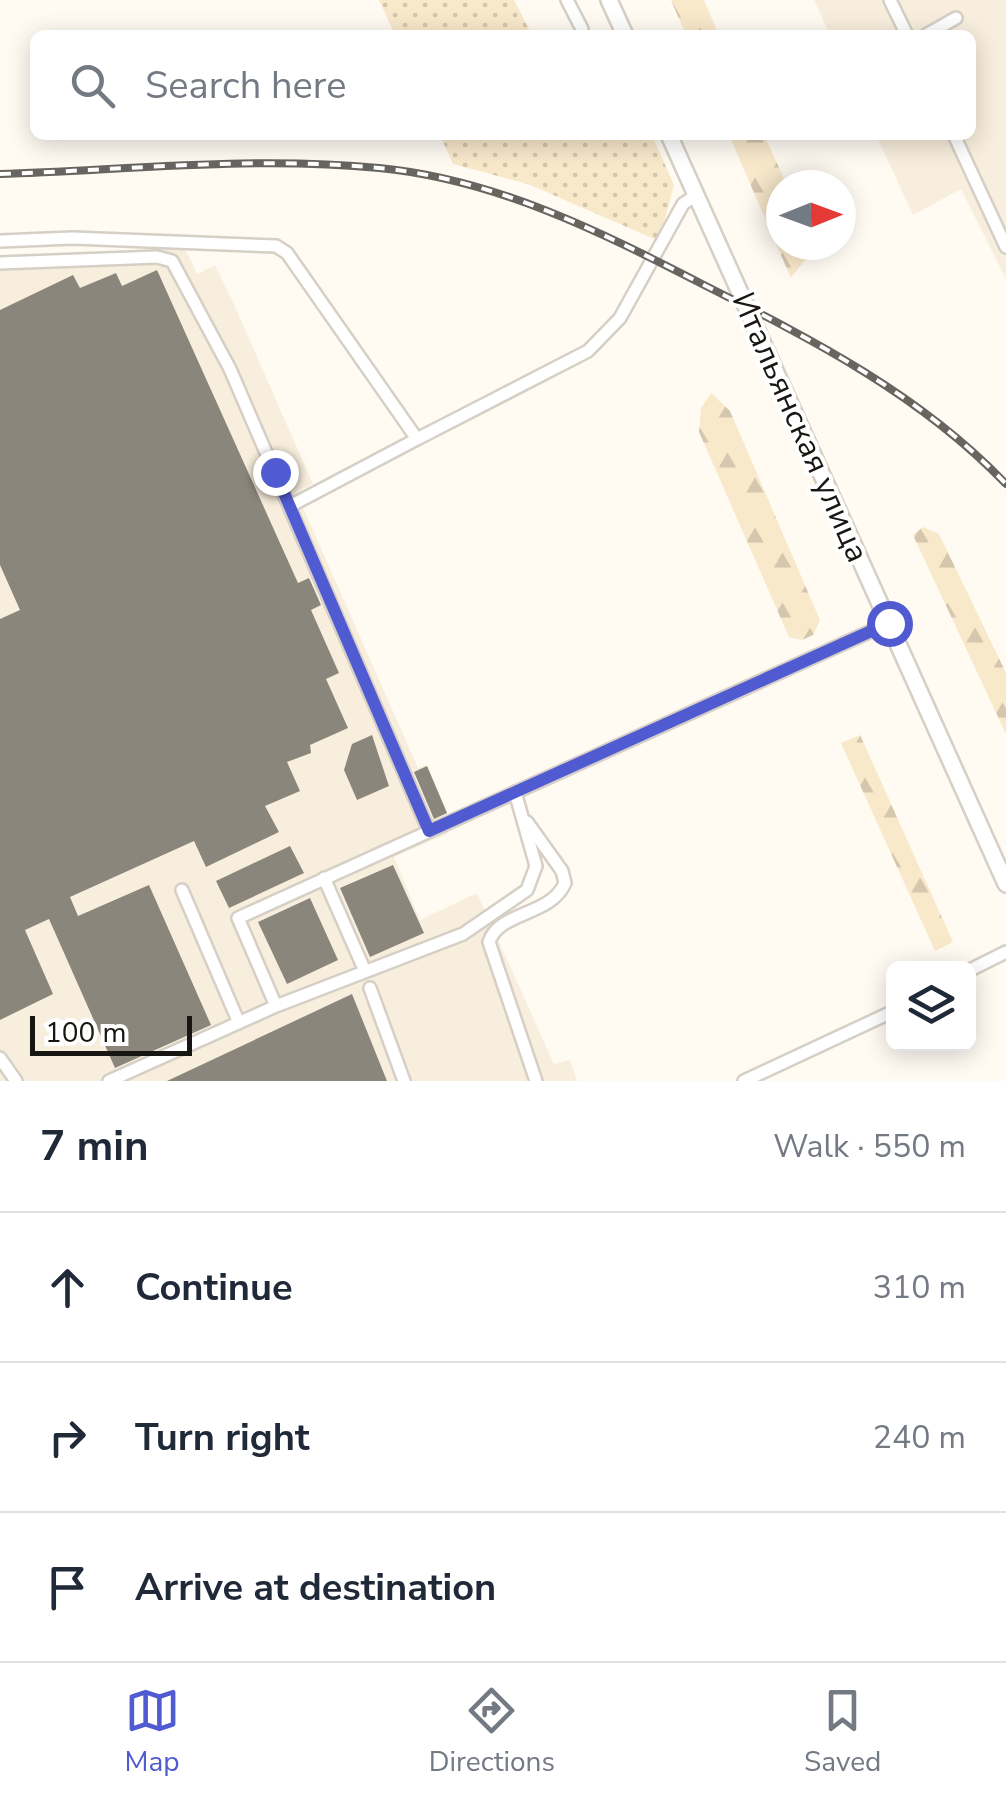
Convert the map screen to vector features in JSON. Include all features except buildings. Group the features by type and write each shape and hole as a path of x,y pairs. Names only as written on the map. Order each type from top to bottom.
{"highway":[{"path":"609,0 623,30"},
{"name":"Итальянская улица","path":"671,140 1006,884"}],"street":[{"path":"567,0 582,29"},
{"path":"890,0 905,30"},
{"path":"935,30 956,18"},
{"path":"956,140 1006,247"},
{"path":"290,506 588,351 620,318 682,204 696,195"},
{"path":"0,241 73,238 276,246 287,253 418,439"},
{"path":"0,263 158,257 172,261 230,368 429,831"},
{"path":"276,1006 238,918 889,623"},
{"path":"109,1081 364,969 462,934 527,890 536,866 515,792"},
{"path":"522,814 562,871 565,883 548,904 497,928 489,942 536,1081"},
{"path":"324,878 364,969"},
{"path":"182,890 239,1023"},
{"path":"976,968 1006,952"},
{"path":"370,988 404,1081"},
{"path":"744,1081 886,1015"},
{"path":"0,1058 16,1081"}],"shaded area":[{"path":"814,0 1006,0 1006,279 961,189 913,215 878,140 976,140 976,30 828,30"},
{"path":"185,248 197,274 215,265 232,300 313,484 296,492 418,768 427,765 448,814 442,817 449,833 394,857 420,920 477,893 554,1064 570,1060 577,1081 0,1081 0,256"}],"green space":[{"path":"379,0 514,0 529,30 393,30"},
{"path":"671,0 704,0 717,30 684,30"},
{"path":"442,140 654,140 674,185 659,241 528,184 453,164"},
{"path":"731,140 766,140 780,170 766,170 766,220"},
{"path":"783,260 805,260 791,278"},
{"path":"711,393 730,411 820,620 813,635 802,640 789,637 699,432 701,408"},
{"path":"923,527 939,534 1006,673 1006,734 913,535"},
{"path":"860,735 953,942 935,951 841,743"}],"railway":[{"path":"0,174 285,163 379,168 465,183 587,228 825,349 902,396 973,452 1006,484"}],"route":[{"path":"275,472 429,831 889,623"}]}
